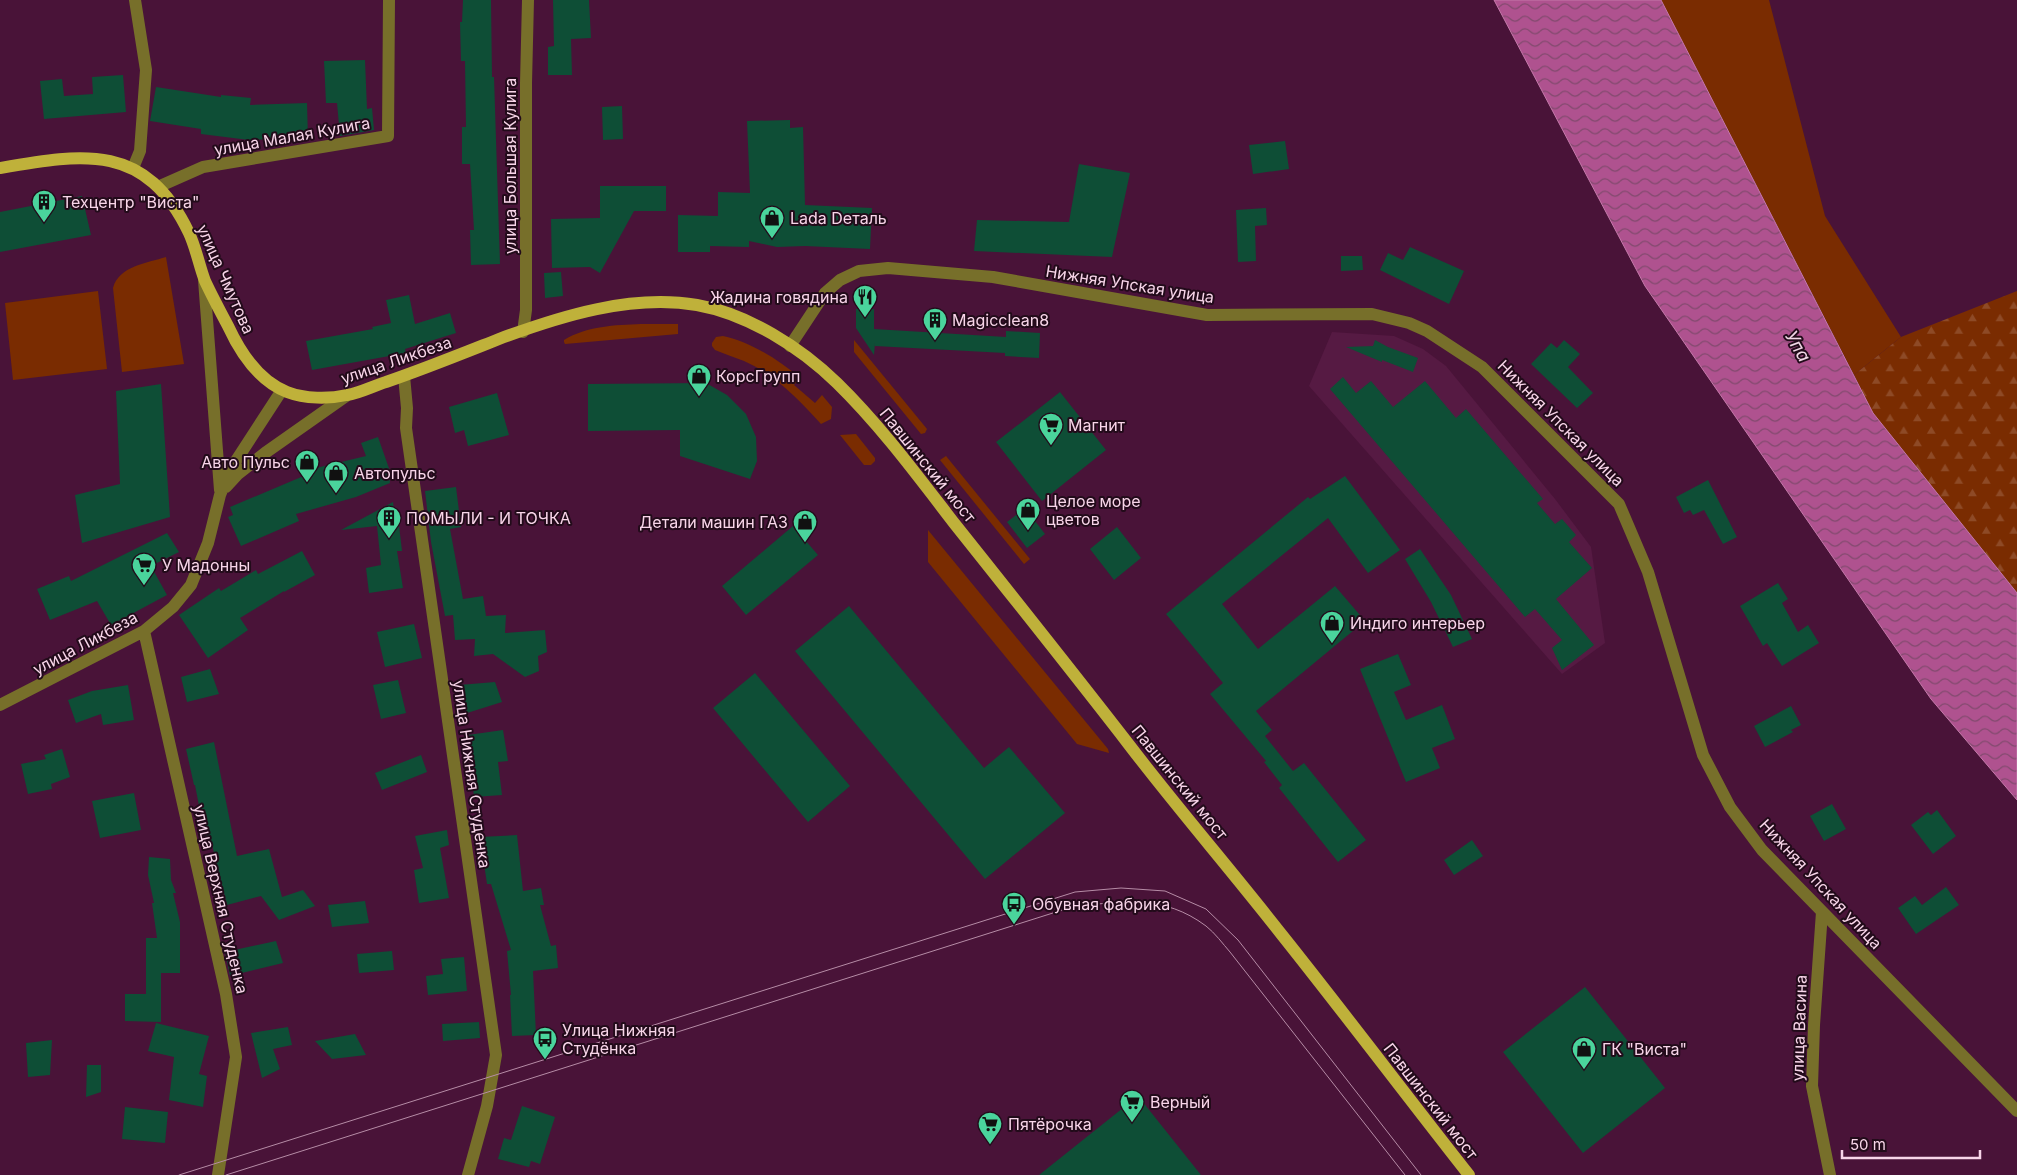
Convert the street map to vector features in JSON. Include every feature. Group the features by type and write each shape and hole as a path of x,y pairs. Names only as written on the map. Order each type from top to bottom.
{"main road":[{"name":"улица Чмутова","path":"0,168 52,159 101,158 133,168 160,186 188,231 198,254 204,278 240,352 256,369 282,390"},
{"name":"улица Ликбеза","path":"282,390 305,397 346,396 577,314 654,302 699,305 745,320 790,346 835,381 864,412"},
{"name":"Павшинский мост","path":"864,412 1085,685 1136,753 1283,936 1469,1175"}],"street":[{"path":"133,168 140,151 146,70 135,0"},
{"name":"улица Малая Кулига","path":"160,186 203,167 388,136 389,0"},
{"name":"улица Большая Кулига","path":"523,332 526,310 528,0"},
{"name":"Нижняя Упская улица","path":"790,346 825,293 840,280 859,271 888,268 993,277 1207,315 1372,314 1409,323 1427,330 1482,367 1619,504 1648,572 1703,754 1714,779 1730,807 1762,850 2017,1111"},
{"path":"204,278 220,495"},
{"name":"улица Нижняя Cтуденкa","path":"404,376 407,408 406,428 496,1055 487,1106 468,1175"},
{"name":"улица Ликбеза","path":"0,705 144,631 173,607 191,585 208,543 220,495 238,456 282,390"},
{"path":"220,495 231,481 265,453 346,396"},
{"name":"улица Верхняя Студенка","path":"144,631 226,994 236,1057 218,1175"},
{"name":"улица Васина","path":"1822,912 1814,1025 1812,1086 1830,1175"}],"shaded area":[{"path":"1332,332 1394,336 1423,349 1446,366 1555,499 1591,547 1605,643 1562,674 1309,386"}],"green space":[{"path":"1661,0 1769,0 1825,216 1901,337 1854,375"},
{"path":"166,257 184,364 122,372 113,288 116,281 127,270"},
{"path":"98,291 107,369 13,380 5,303"},
{"path":"2017,291 2017,593 1873,413 1854,375 1901,337"},
{"path":"641,324 678,324 678,334 565,344 564,342 564,340 573,335 592,329"},
{"path":"723,336 754,347 792,371 800,378 794,385 815,403 822,395 832,407 831,419 821,424 795,397 766,373 744,361 715,350 712,343 716,337"},
{"path":"854,340 927,429 925,433 921,434 854,352"},
{"path":"856,434 875,458 871,465 864,465 840,435"},
{"path":"946,456 1030,559 1024,564 940,460"},
{"path":"928,530 1108,749 1109,753 1077,744 928,562"}],"water":[{"name":"Упа","path":"1494,0 1661,0 1873,413 2017,593 2017,800 1931,699 1645,286"}],"building":[{"path":"463,0 491,0 492,77 494,77 500,264 471,265 470,230 474,230 470,164 462,164 462,127 466,127 465,61 461,61 460,22 462,22"},
{"path":"553,0 589,0 591,38 571,39 572,75 548,75 548,47 554,46"},
{"path":"365,60 367,109 372,108 374,130 340,136 337,103 326,103 324,61"},
{"path":"123,75 126,112 44,119 40,81 62,79 64,96 93,94 92,77"},
{"path":"156,87 221,97 221,95 251,98 250,105 307,103 308,138 249,140 201,134 201,129 150,121"},
{"path":"622,106 623,139 603,140 602,107"},
{"path":"790,120 790,128 803,127 805,205 872,208 870,249 805,246 777,247 749,241 749,247 710,246 710,252 678,252 678,215 718,216 718,192 750,193 747,121"},
{"path":"1285,141 1289,169 1253,174 1249,145"},
{"path":"1079,164 1130,173 1112,257 974,251 977,220 1069,222"},
{"path":"600,186 666,186 666,211 634,211 600,273 590,267 552,268 551,219 600,218"},
{"name":"Техцентр \"Виста\"","path":"82,196 91,235 0,252 0,212"},
{"path":"1266,208 1267,225 1255,226 1256,261 1238,262 1236,210"},
{"path":"1410,247 1464,271 1449,304 1380,270 1388,253 1403,260"},
{"path":"1341,256 1362,256 1363,270 1341,271"},
{"path":"561,272 563,296 545,298 544,273"},
{"path":"409,295 415,324 450,313 456,333 405,349 406,353 312,370 306,341 373,329 372,327 391,323 386,300"},
{"path":"856,309 874,309 874,329 1006,337 1006,331 1040,333 1039,358 1005,356 1005,353 875,346 875,343 874,355 856,328"},
{"path":"1375,340 1418,358 1413,372 1346,347 1373,346"},
{"path":"1564,340 1580,354 1568,367 1593,393 1577,408 1531,364 1551,343 1557,348"},
{"path":"1343,377 1356,393 1371,381 1393,407 1425,381 1456,418 1466,409 1543,499 1537,503 1555,524 1562,519 1576,535 1569,542 1592,568 1556,599 1594,645 1562,670 1552,648 1562,640 1535,609 1525,617 1330,389"},
{"path":"706,383 727,395 746,414 756,437 757,461 750,479 680,456 680,430 588,431 588,384"},
{"path":"161,384 170,517 82,543 75,495 120,484 116,391"},
{"name":"Магнит","path":"1060,392 1106,450 1042,501 996,442"},
{"path":"497,393 509,435 468,446 464,430 455,433 449,407"},
{"path":"378,437 391,474 389,475 390,483 356,497 296,514 299,521 241,546 228,517 233,515 230,507 313,472 312,469 366,456 361,443"},
{"path":"1345,476 1400,550 1368,573 1328,518 1222,604 1258,649 1335,586 1365,621 1256,711 1272,730 1265,736 1293,771 1304,763 1366,840 1338,862 1279,788 1282,785 1264,762 1266,761 1210,694 1223,683 1166,614 1308,497 1310,499"},
{"path":"1708,480 1737,537 1723,544 1704,510 1693,515 1690,510 1684,513 1676,497"},
{"path":"456,487 461,527 450,529 463,599 483,596 486,616 506,615 505,633 545,630 547,652 538,656 539,671 525,677 493,654 474,656 475,639 455,640 453,615 445,616 431,542 425,491"},
{"path":"393,502 396,525 399,525 402,551 397,551 403,588 369,593 366,568 381,565 377,526 341,530"},
{"name":"Целое море цветов","path":"1025,508 1045,534 1027,548 1007,522"},
{"path":"793,526 818,555 746,615 722,586"},
{"path":"1117,527 1141,558 1114,580 1090,549"},
{"path":"167,533 179,552 151,566 167,595 111,625 97,601 50,620 37,589 69,576 71,581"},
{"path":"1420,549 1451,595 1472,639 1453,647 1431,602 1405,559"},
{"path":"302,551 315,575 284,591 240,618 248,630 208,658 179,615 219,588 221,591 256,570 258,574"},
{"path":"1778,583 1788,599 1782,603 1798,632 1808,625 1819,643 1782,666 1767,643 1763,646 1740,606"},
{"path":"849,606 984,768 1009,747 1065,813 985,879 795,651"},
{"path":"414,624 422,658 385,667 377,632"},
{"path":"1398,654 1411,685 1394,692 1406,720 1442,705 1455,739 1432,748 1440,768 1406,782 1360,669"},
{"path":"210,669 219,694 187,702 181,677"},
{"path":"755,673 850,786 808,822 713,708"},
{"path":"398,680 406,713 381,719 373,685"},
{"path":"495,682 502,702 464,714 459,685"},
{"path":"128,685 134,720 103,725 101,714 76,723 68,700 92,691"},
{"path":"1791,706 1801,725 1791,730 1793,732 1765,747 1754,726"},
{"path":"503,730 508,761 498,762 502,795 474,797 471,769 473,769 468,735"},
{"path":"214,742 237,856 269,849 282,897 303,890 315,906 279,920 261,896 227,905 211,841 206,842 186,749"},
{"path":"62,749 70,777 51,784 52,789 28,794 21,764 46,759 44,755"},
{"path":"421,755 427,772 382,790 375,773"},
{"path":"134,793 141,830 100,838 92,801"},
{"path":"1832,804 1846,829 1824,841 1810,816"},
{"path":"1937,810 1956,836 1933,854 1911,825 1928,812 1931,815"},
{"path":"447,830 449,845 440,848 449,898 419,903 414,870 423,868 415,836"},
{"path":"517,835 523,891 541,888 544,905 540,905 551,946 556,945 558,968 533,971 536,1035 512,1036 507,951 511,950 491,884 487,884 480,837"},
{"path":"1472,840 1483,856 1454,875 1444,860"},
{"path":"149,857 170,859 171,880 176,893 173,893 180,922 180,973 161,973 161,1022 125,1021 125,994 146,994 146,938 157,938 152,903 154,903 148,875"},
{"path":"1946,887 1959,905 1916,934 1898,908 1915,896 1922,905"},
{"path":"365,901 369,923 332,927 328,905"},
{"path":"276,941 283,963 230,976 225,952"},
{"path":"392,951 394,970 359,973 357,954"},
{"path":"464,957 467,991 428,995 426,976 443,974 441,959"},
{"name":"ГК \"Виста\"","path":"1585,987 1665,1088 1583,1153 1503,1052"},
{"path":"479,1022 480,1038 443,1041 442,1024"},
{"path":"156,1023 209,1036 199,1074 207,1076 203,1107 169,1100 174,1057 148,1051"},
{"path":"288,1027 292,1045 273,1049 280,1069 262,1078 251,1033"},
{"path":"355,1034 366,1055 332,1059 315,1041"},
{"path":"52,1040 50,1075 28,1077 26,1043"},
{"path":"87,1065 101,1065 101,1092 86,1097"},
{"name":"Верный","path":"1138,1096 1201,1175 1039,1175"},
{"path":"522,1106 555,1117 540,1164 531,1161 529,1167 498,1159 504,1138 511,1140"},
{"path":"125,1107 168,1112 165,1143 122,1139"}],"tram line":[{"path":"179,1175 1075,892 1121,888 1165,891 1206,909 1238,940 1421,1175"},
{"path":"226,1175 1075,906 1127,902 1159,905 1174,909 1190,916 1213,932 1405,1175"}],"place":[{"name":"Техцентр \"Виста\"","path":"44,223"},
{"name":"Lada Dеталь","path":"772,239"},
{"name":"Жадина говядина","path":"865,318"},
{"name":"Magicclean8","path":"935,341"},
{"name":"КорсГрупп","path":"699,397"},
{"name":"Магнит","path":"1051,446"},
{"name":"Авто Пульс","path":"307,483"},
{"name":"Автопульс","path":"336,494"},
{"name":"Целое море цветов","path":"1028,531"},
{"name":"ПОМЫЛИ - И ТОЧКА","path":"389,539"},
{"name":"Детали машин ГАЗ","path":"805,543"},
{"name":"У Мадонны","path":"144,586"},
{"name":"Индиго интерьер","path":"1332,644"},
{"name":"Обувная фабрика","path":"1014,925"},
{"name":"Улица Нижняя Студёнка","path":"545,1060"},
{"name":"ГК \"Виста\"","path":"1584,1070"},
{"name":"Верный","path":"1132,1123"},
{"name":"Пятёрочка","path":"990,1145"}]}
